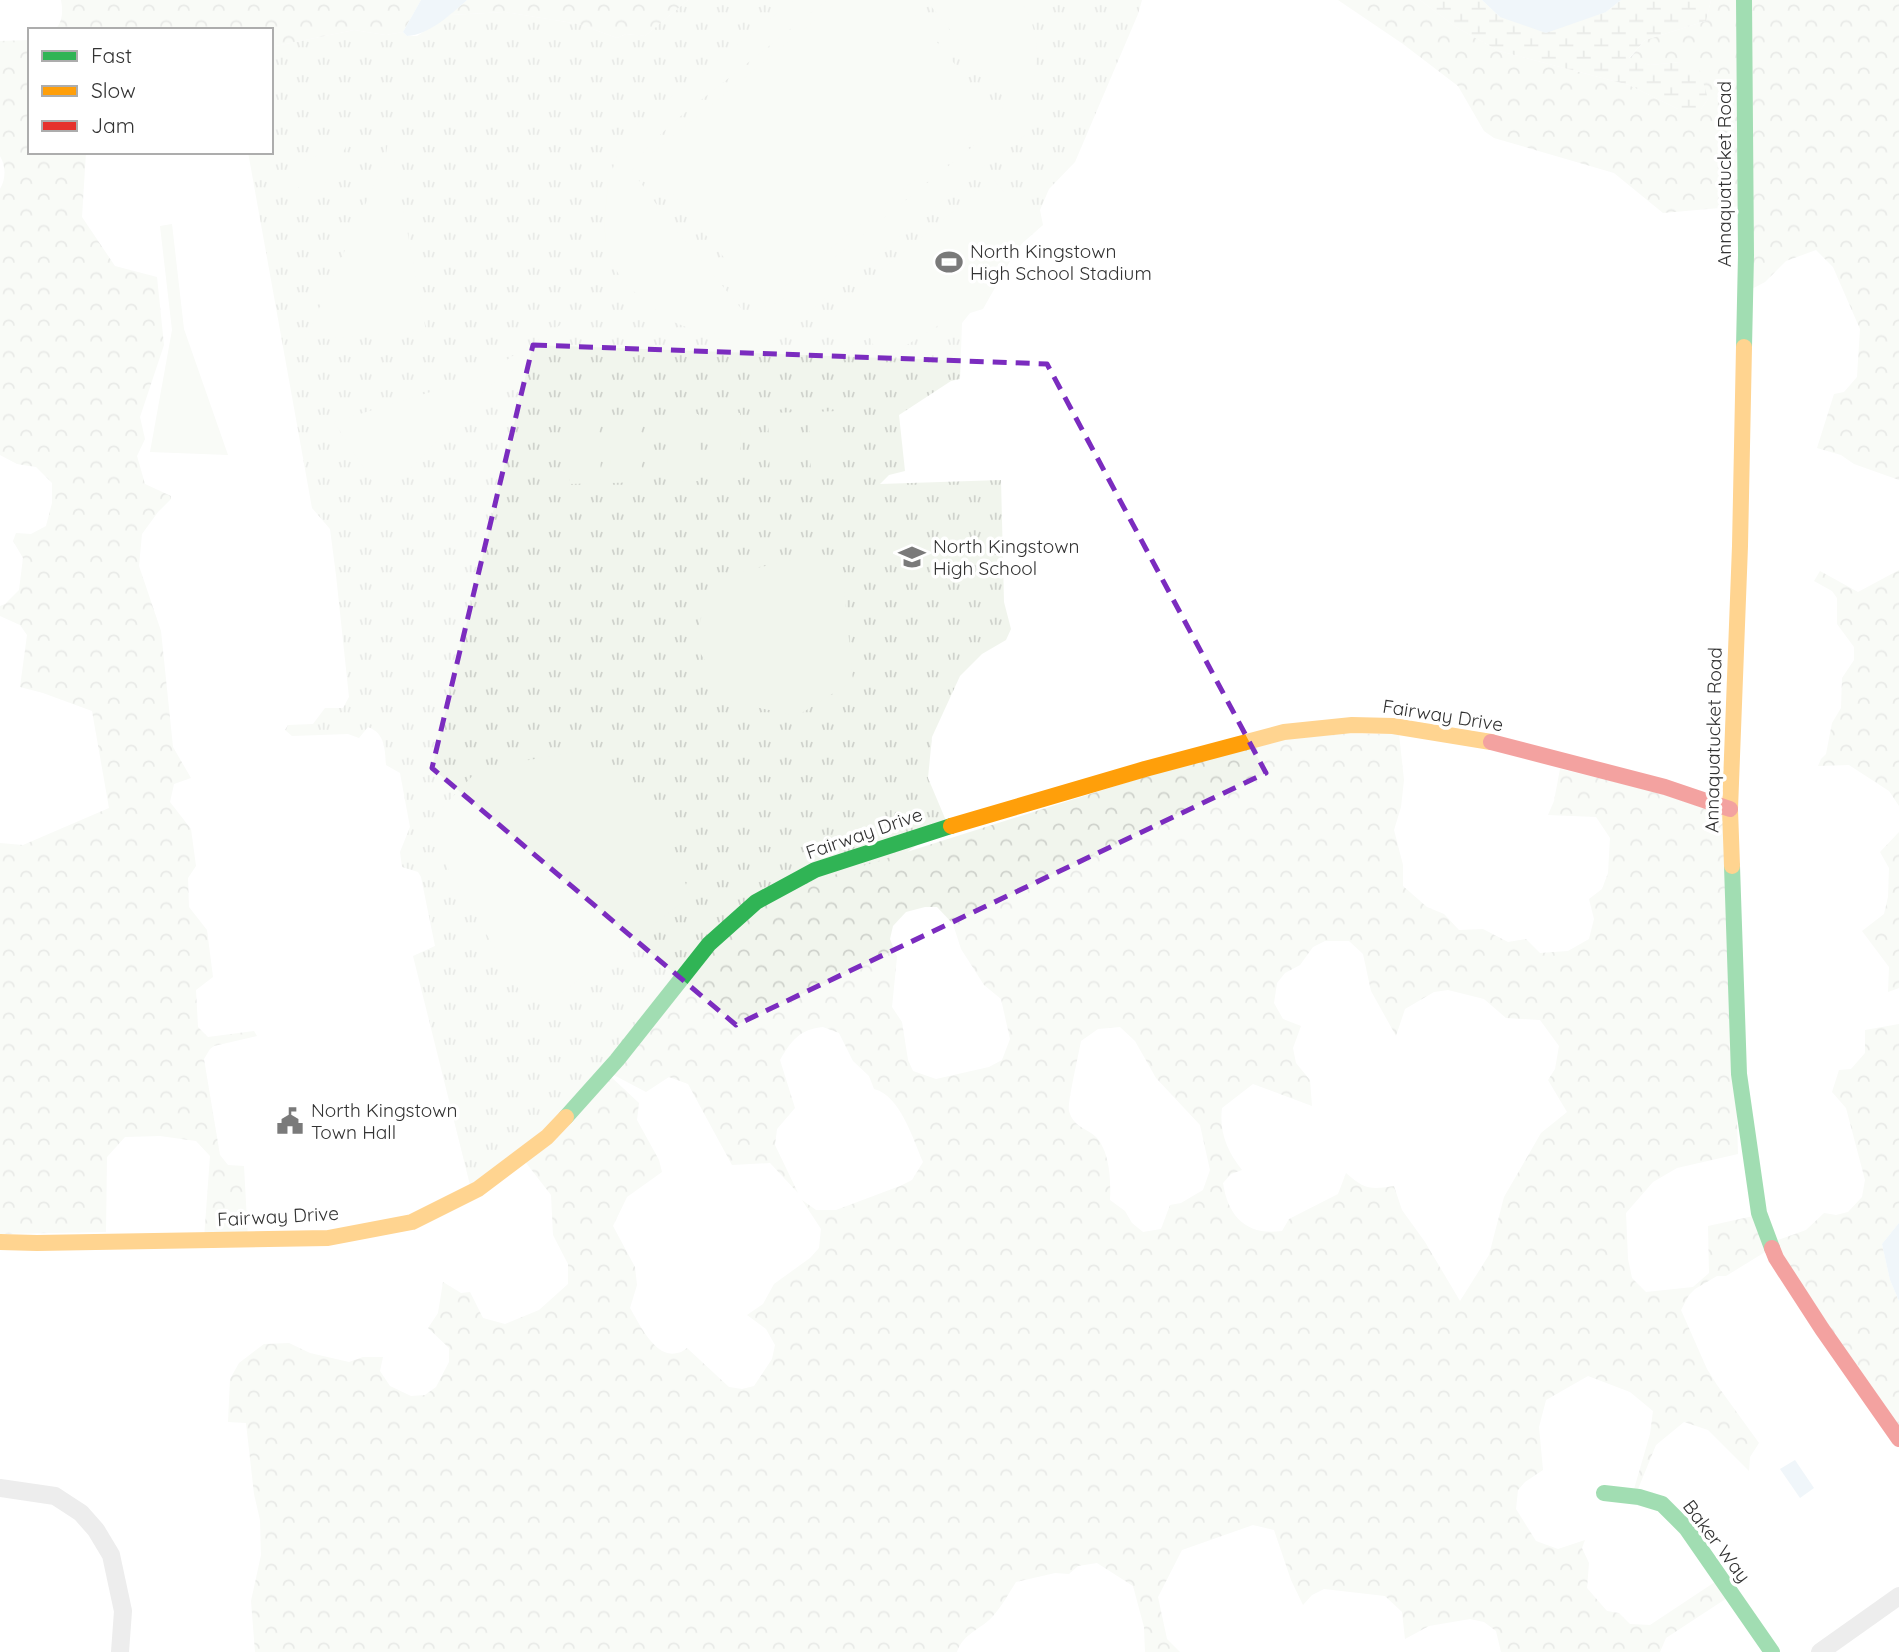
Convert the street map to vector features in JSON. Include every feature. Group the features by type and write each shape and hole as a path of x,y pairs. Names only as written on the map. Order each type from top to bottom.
{"street":[{"name":"Annaquatucket Road","path":"1744,0 1746,255 1740,546 1730,809 1739,1074 1759,1213 1776,1258 1899,1439"},
{"name":"Fairway Drive","path":"0,1242 328,1238 412,1222 478,1189 547,1137 617,1060 709,944 756,902 815,870 973,819 1284,732 1352,725 1393,726 1490,741 1665,786 1730,809"},
{"path":"0,1488 55,1496 81,1513 96,1530 111,1555 123,1611 120,1652"},
{"name":"Baker Way","path":"1604,1493 1639,1497 1662,1504 1686,1528 1772,1652"},
{"path":"1820,1652 1899,1596"}],"highlighted area":[{"path":"533,345 1047,364 1266,773 736,1025 432,768"}],"green space":[{"path":"61,0 421,0 403,32 386,35 354,30 273,47 273,28 56,28 62,16"},
{"path":"467,0 688,0 645,36 626,34 617,38 579,24 505,12 449,15"},
{"path":"688,0 1142,0 1075,162 1049,189 1040,210 1043,225 1018,247 983,309 970,313 962,323 960,379 951,381 899,415 905,471 889,475 880,484 1001,480 1004,602 1011,629 1006,640 982,654 960,676 932,737 928,778 947,823 611,1069 472,1193 413,956 435,946 421,877 418,872 402,867 400,852 410,827 400,773 386,765 381,737 368,727 359,738 348,734 292,736 285,730 288,725 313,724 325,708 343,708 349,697 330,529 312,508 248,154 273,154 273,47 354,30 386,35 403,32 407,36 417,36 449,15 505,12 579,24 617,38 626,34 645,36"},
{"path":"794,0 827,0 676,120 648,146 632,171 671,224 745,313 779,302 972,147 999,113 1006,100 926,0 1020,0 1028,14 1036,41 1033,82 1024,111 1035,126 744,366 714,333 691,329 671,321 624,283 612,263 606,242 604,223 608,185 616,158 638,123"},
{"path":"840,0 903,0 995,114 762,305 645,159"},
{"path":"1338,0 1420,0 1456,27 1499,51 1629,85 1678,109 1701,109 1708,99 1681,62 1650,65 1629,59 1645,40 1706,21 1711,0 1899,0 1899,480 1854,464 1841,455 1817,448 1834,394 1844,392 1857,377 1860,329 1833,267 1816,250 1786,261 1765,282 1746,292 1742,206 1663,213 1614,173 1494,138 1484,131 1458,86"},
{"path":"1420,0 1482,0 1500,17 1606,12 1621,0 1711,0 1706,21 1645,40 1629,58 1650,65 1681,62 1700,71 1708,99 1701,109 1678,109 1629,85 1499,51 1456,27"},
{"path":"28,40 28,154 86,154 82,217 115,266 157,277 164,345 140,417 145,439 137,456 145,484 171,496 171,499 142,534 139,566 161,631 173,747 191,778 174,784 170,802 191,829 196,866 188,878 189,907 207,930 213,977 196,990 198,1027 208,1037 254,1031 257,1036 214,1046 204,1059 220,1155 228,1165 244,1166 248,1240 204,1239 210,1156 196,1141 160,1136 125,1137 107,1157 106,1232 0,1234 0,843 23,845 109,808 92,711 20,687 27,635 20,625 0,616 0,606 19,590 23,558 13,541 16,533 31,534 46,526 52,503 52,483 36,467 17,464 0,455 0,189 4,172 0,156 0,41"},
{"path":"350,133 356,140 347,145 314,203 283,172 344,142 342,140"},
{"path":"388,142 396,143 394,160 426,331 305,340 385,160"},
{"name":"North Kingstown High School Stadium","path":"993,179 1005,193 1013,188 1021,197 1024,195 1041,220 973,304 881,361 870,338 843,349 820,320"},
{"path":"172,224 184,329 228,455 150,452 172,330 160,226"},
{"path":"568,320 574,330 489,386 383,498 334,422 482,376"},
{"path":"840,411 842,478 811,479 809,412"},
{"path":"799,412 800,479 770,480 768,413"},
{"path":"740,413 741,480 711,481 709,414"},
{"path":"698,414 700,481 668,482 667,415"},
{"path":"641,415 642,482 611,483 610,416"},
{"path":"599,416 601,483 570,484 568,417"},
{"path":"821,553 842,566 853,681 797,716 732,702 695,645 710,579"},
{"path":"1899,570 1899,806 1889,791 1849,765 1818,766 1826,754 1832,723 1841,708 1842,678 1854,660 1854,647 1837,624 1837,598 1832,591 1814,581 1820,571 1858,592"},
{"path":"1283,733 1399,734 1404,780 1401,807 1394,830 1403,865 1403,886 1427,907 1444,914 1459,930 1483,929 1508,942 1526,939 1540,953 1568,951 1589,939 1594,919 1589,899 1602,889 1608,873 1610,838 1596,817 1548,815 1554,801 1560,769 1727,808 1738,1154 1677,1168 1653,1182 1626,1213 1628,1259 1632,1278 1646,1292 1693,1287 1709,1273 1708,1226 1758,1215 1772,1242 1806,1230 1824,1213 1836,1215 1848,1212 1862,1197 1865,1180 1846,1108 1832,1092 1839,1070 1851,1069 1865,1053 1865,1030 1899,1024 1899,1223 1882,1244 1890,1280 1899,1301 1899,1441 1770,1249 1726,1276 1717,1276 1695,1289 1681,1310 1707,1369 1759,1443 1750,1457 1749,1471 1708,1430 1684,1422 1656,1445 1636,1494 1632,1496 1650,1434 1653,1411 1630,1392 1588,1376 1546,1400 1539,1427 1543,1470 1518,1490 1516,1509 1536,1541 1558,1549 1585,1540 1582,1548 1589,1563 1587,1588 1607,1611 1619,1613 1630,1624 1650,1625 1718,1580 1730,1596 1666,1638 1660,1652 1501,1652 1496,1631 1484,1622 1470,1619 1429,1626 1405,1639 1402,1612 1385,1596 1324,1589 1312,1595 1303,1605 1291,1580 1274,1530 1253,1525 1182,1550 1158,1597 1167,1639 1180,1652 1145,1652 1144,1627 1133,1586 1097,1563 1078,1566 1069,1574 1055,1573 1016,1582 996,1612 964,1640 957,1652 255,1652 251,1601 261,1555 260,1520 254,1494 246,1423 228,1422 230,1379 239,1363 264,1344 289,1343 310,1353 349,1362 363,1357 383,1357 380,1371 390,1386 411,1396 425,1395 436,1387 449,1362 449,1348 428,1328 438,1313 443,1282 461,1293 470,1292 483,1318 505,1324 539,1310 568,1284 568,1264 553,1235 551,1195 523,1159 701,955 774,894","holes":["937,907 953,924 961,949 984,985 1001,999 1010,1039 1002,1060 989,1067 936,1079 913,1071 908,1060 902,1022 892,1007 897,957 890,939 893,926 906,912","1325,941 1349,941 1363,954 1371,991 1396,1036 1405,1009 1434,992 1448,990 1484,999 1506,1018 1540,1020 1559,1046 1555,1069 1548,1080 1567,1112 1541,1133 1504,1197 1489,1255 1460,1301 1425,1242 1402,1210 1394,1186 1368,1187 1346,1173 1338,1194 1289,1219 1282,1231 1270,1232 1249,1227 1241,1222 1229,1206 1223,1183 1231,1174 1242,1170 1225,1141 1222,1108 1253,1084 1312,1106 1310,1080 1296,1063 1293,1048 1301,1026 1283,1019 1274,1003 1277,983 1285,973 1300,965 1313,947","823,1027 839,1033 853,1061 869,1076 874,1089 883,1093 898,1109 923,1162 912,1180 836,1210 816,1210 802,1200 821,1229 819,1248 810,1258 774,1284 763,1304 747,1315 766,1329 775,1345 772,1359 754,1386 742,1389 729,1387 687,1348 680,1352 662,1351 643,1330 630,1308 637,1285 635,1267 613,1226 627,1197 662,1172 659,1160 637,1120 639,1103 608,1074 646,1092 669,1077 688,1084 732,1165 770,1163 798,1193 775,1145 777,1129 795,1108 780,1060 797,1037","1120,1027 1135,1041 1156,1078 1200,1125 1210,1170 1203,1190 1181,1203 1170,1205 1161,1229 1143,1232 1132,1223 1125,1211 1110,1200 1110,1176 1101,1143 1074,1121 1069,1111 1081,1041 1098,1029"]},
{"path":"574,752 659,803 690,897 549,1002 522,995 424,827 479,769"},
{"path":"1899,832 1899,988 1888,992 1889,967 1862,931 1884,914 1888,897 1889,868 1880,852"}],"shaded area":[{"path":"421,0 467,0 431,28 407,36 403,32"},
{"path":"1482,0 1621,0 1606,12 1546,33 1500,17"},
{"path":"1899,1223 1899,1301 1890,1280 1882,1244"},
{"path":"1795,1460 1814,1488 1800,1498 1780,1469"}],"traffic: fast":[{"path":"1744,0 1744,347"},
{"path":"566,1117 617,1060 709,944 756,902 815,870 951,826"},
{"path":"1732,866 1739,1074 1759,1213 1772,1248"},
{"path":"1604,1493 1639,1497 1662,1504 1686,1528 1772,1652"}],"traffic: slow":[{"path":"1732,866 1730,809 1744,347"},
{"path":"951,826 1145,769 1284,732 1352,725 1393,726 1491,742"},
{"path":"0,1242 328,1238 412,1222 478,1189 547,1137 566,1117"}],"traffic: jam":[{"path":"1491,742 1665,787 1730,809"},
{"path":"1772,1248 1822,1329 1899,1439"}],"place":[{"name":"North Kingstown High School Stadium","path":"949,262"},
{"name":"North Kingstown High School","path":"912,557"},
{"name":"North Kingstown Town Hall","path":"290,1121"}]}
